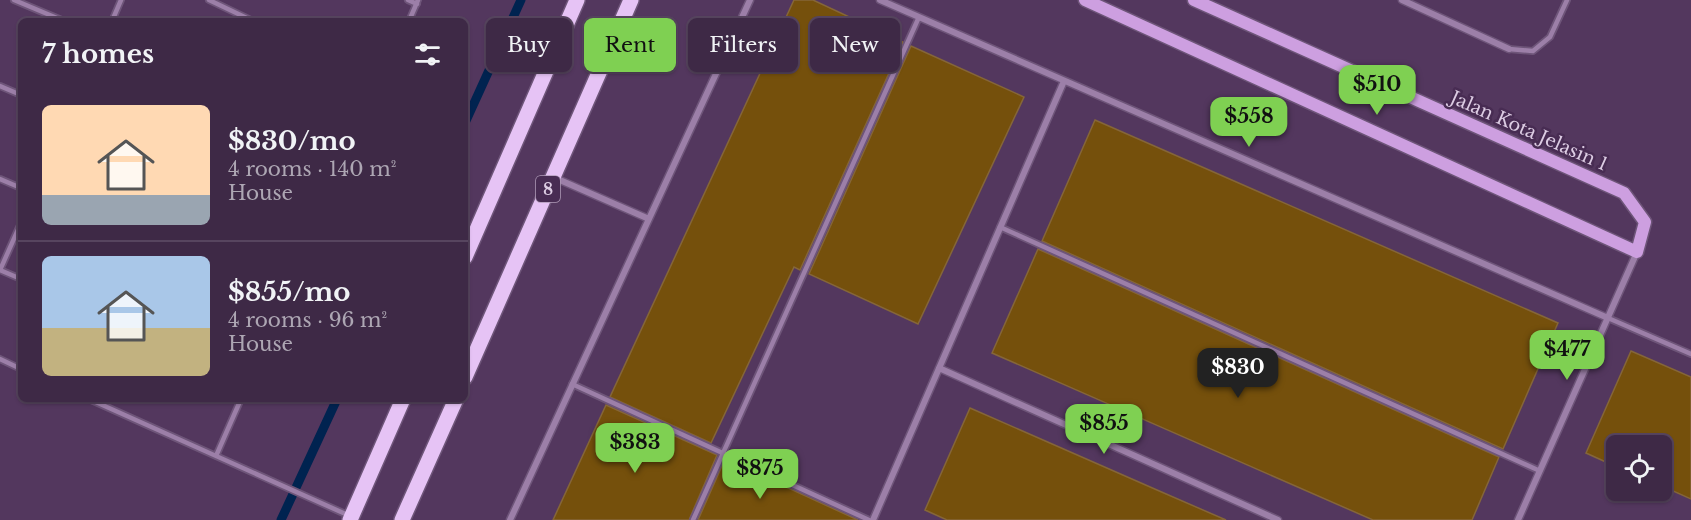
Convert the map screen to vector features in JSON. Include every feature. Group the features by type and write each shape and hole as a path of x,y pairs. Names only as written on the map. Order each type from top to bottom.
{"main road":[{"path":"468,250 577,0"},
{"name":"8","path":"468,371 631,0"},
{"path":"351,518 402,402"},
{"path":"402,520 455,402"}],"street":[{"path":"510,520 750,0"},
{"path":"880,0 1608,318"},
{"path":"1085,0 1105,4 1637,252 1518,520"},
{"name":"Jalan Kota Jelasin 1","path":"1194,0 1624,193 1645,222 1637,252"},
{"path":"1402,0 1509,49"},
{"path":"871,520 1064,81"},
{"path":"553,177 649,219"},
{"path":"939,368 1278,520"}],"lane":[{"path":"14,0 57,18"},
{"path":"113,18 121,0"},
{"path":"208,0 247,18"},
{"path":"408,0 418,2 410,18"},
{"path":"1509,49 1533,51 1550,37 1567,0"},
{"path":"693,520 919,17"},
{"path":"0,86 18,94"},
{"path":"0,179 18,187"},
{"path":"1000,227 1540,471"},
{"path":"18,230 0,270 18,278"},
{"path":"1608,318 1691,354"},
{"path":"0,359 18,368"},
{"path":"572,384 722,455 871,520"},
{"path":"96,402 351,518"},
{"path":"216,456 240,402"}],"building":[{"path":"794,0 813,0 852,18 810,18 810,72 889,72 800,270 794,267 711,443 610,397 761,72 798,72 798,18 786,18"},
{"path":"911,46 1024,97 918,324 809,274"},
{"path":"1095,120 1558,323 1503,449 1042,241"},
{"path":"1038,249 1499,457 1472,520 1373,520 992,353"},
{"path":"1631,351 1691,377 1691,499 1672,490 1672,435 1606,435 1606,462 1586,453"},
{"path":"606,405 717,455 689,520 553,520"},
{"path":"970,408 1226,520 947,520 925,510"},
{"path":"725,459 858,520 698,520"}],"waterway":[{"path":"468,116 521,0"},
{"path":"281,520 336,402"}]}
